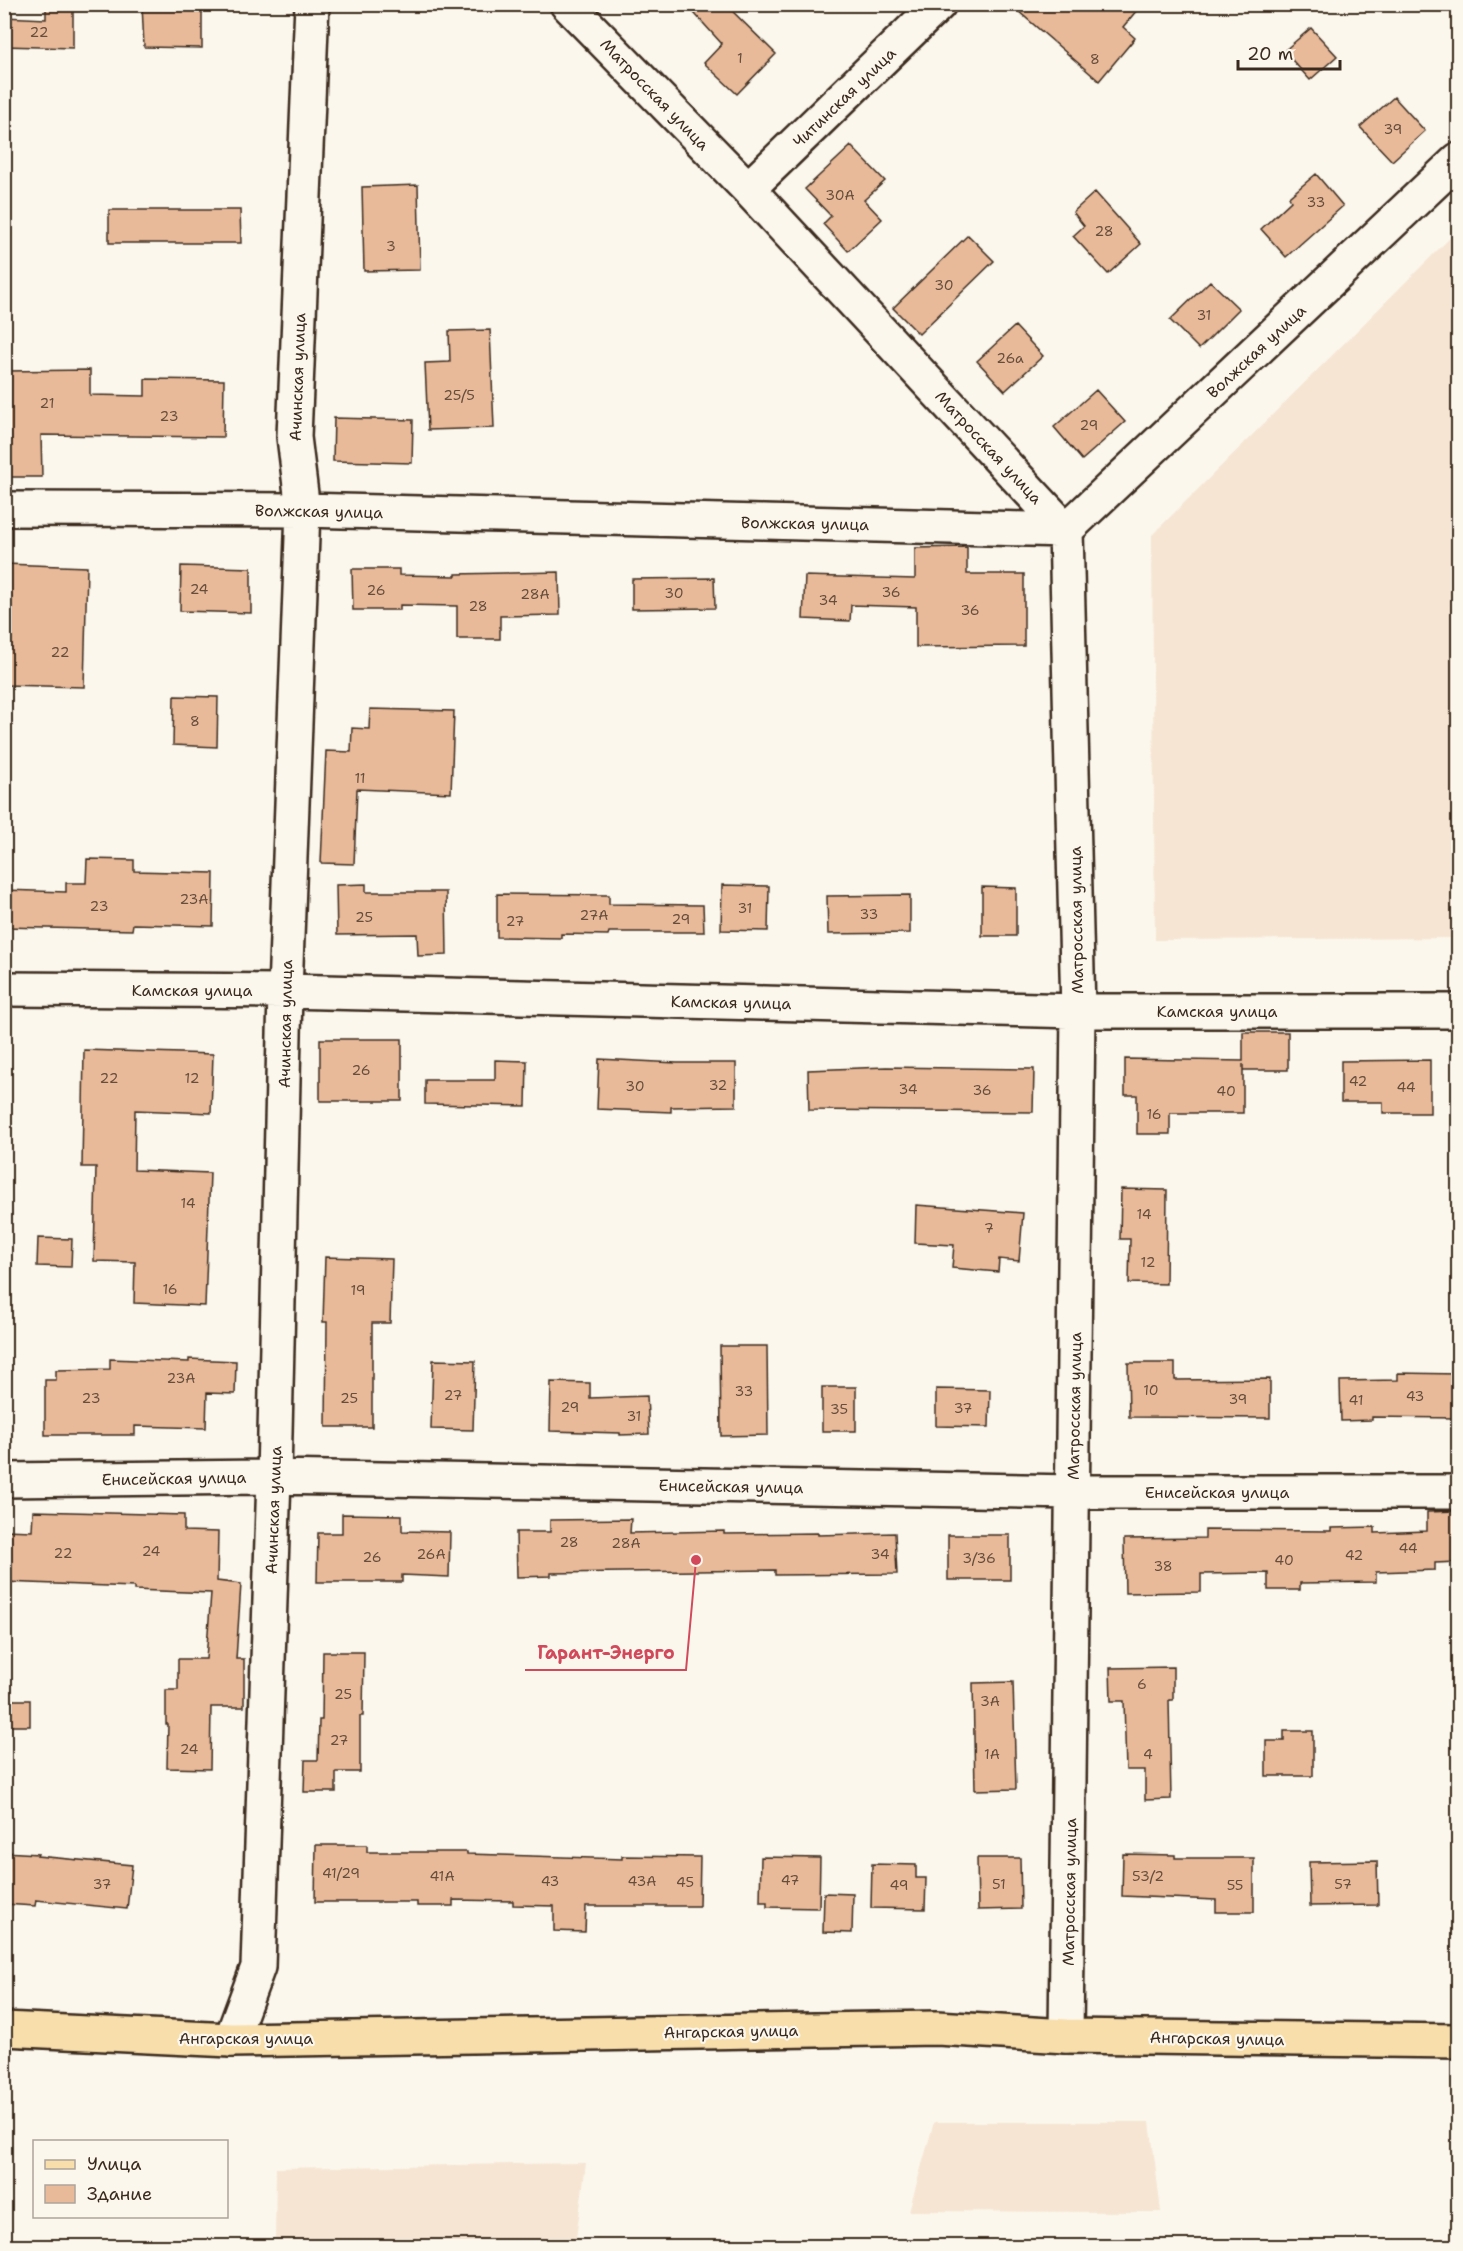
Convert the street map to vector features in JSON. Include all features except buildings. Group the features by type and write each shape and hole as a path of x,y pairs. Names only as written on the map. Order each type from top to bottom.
{"main road":[{"name":"Ангарская улица","path":"4,2029 231,2040 938,2028 1066,2036 1458,2041"}],"street":[{"name":"Ачинская улица","path":"231,2040 258,1967 274,1477 285,991 303,510 294,437 312,4"},
{"name":"Матросская улица","path":"567,4 748,189 1066,530 1078,1011 1066,2036"},
{"name":"Читинская улица","path":"748,189 939,4"},
{"name":"Волжская улица","path":"4,509 303,510 1066,530 1458,160"},
{"name":"Камская улица","path":"4,989 285,991 1078,1011 1458,1011"},
{"name":"Енисейская улица","path":"4,1480 274,1477 1073,1492 1458,1492"}],"shaded area":[{"path":"1458,230 1458,938 1155,940 1152,535"},
{"path":"934,2122 1150,2122 1161,2212 909,2211"},
{"path":"586,2163 575,2246 275,2246 276,2168"}],"place":[{"name":"Гарант-Энерго","path":"696,1560"}]}
